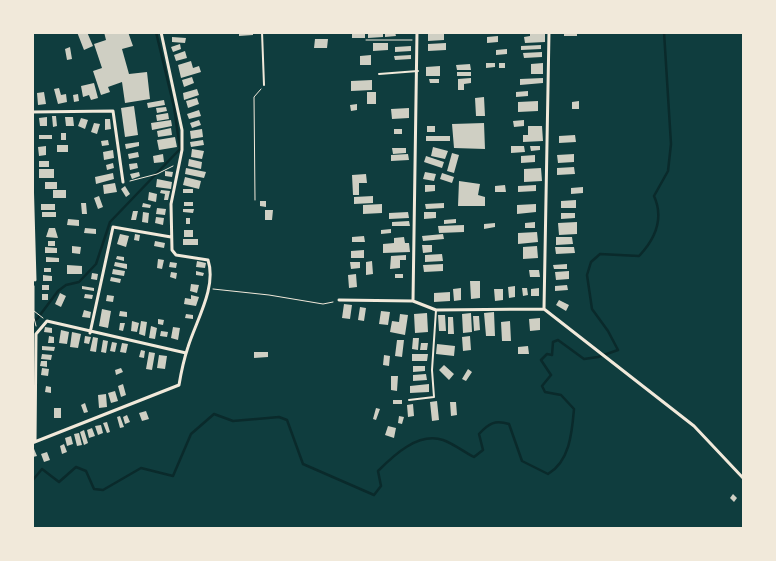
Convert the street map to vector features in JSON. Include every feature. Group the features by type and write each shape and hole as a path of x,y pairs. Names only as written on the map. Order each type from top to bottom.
{"street":[{"path":"161,32 182,130 182,150 171,204 172,250 176,255 208,260 211,270 208,289 186,353 179,386 34,443 36,334 47,321 90,333 186,353"},
{"path":"413,300 418,71 417,32"},
{"path":"544,309 550,32"},
{"path":"32,112 114,111 123,182"},
{"path":"32,175 35,280"},
{"path":"90,333 113,227 171,236"},
{"path":"339,300 413,300 436,310 544,309 694,426 744,479"}],"lane":[{"path":"262,32 264,84"},
{"path":"379,74 418,71"},
{"path":"409,400 434,397 432,370 436,310"}],"path":[{"path":"366,40 418,40"},
{"path":"255,200 254,97 264,84"},
{"path":"123,182 156,174 178,164"},
{"path":"35,280 35,323"},
{"path":"208,289 300,299 323,304 339,300"},
{"path":"34,310 42,318"}],"building":[{"path":"77,32 87,32 93,46 84,50"},
{"path":"104,32 128,32 133,46 122,49 129,74 147,72 150,99 125,103 122,82 108,87 110,92 101,95 93,71 102,68 94,44 106,40"},
{"path":"239,32 253,32 253,35 239,36"},
{"path":"352,32 365,32 365,38 352,38"},
{"path":"368,32 383,32 383,37 368,38"},
{"path":"385,32 395,32 396,36 385,37"},
{"path":"428,32 444,32 444,40 428,41"},
{"path":"530,32 545,32 545,42 525,43 524,37 530,36"},
{"path":"564,32 577,32 577,36 564,36"},
{"path":"498,36 498,42 487,43 487,37"},
{"path":"172,37 186,38 185,43 172,42"},
{"path":"315,39 328,39 327,48 314,48"},
{"path":"373,43 388,43 388,50 373,51"},
{"path":"446,43 446,50 428,51 428,44"},
{"path":"180,44 181,49 173,52 171,47"},
{"path":"541,45 541,49 521,50 521,46"},
{"path":"411,46 411,51 395,52 395,47"},
{"path":"70,47 72,59 67,60 65,49"},
{"path":"507,49 507,54 496,55 496,50"},
{"path":"185,51 187,58 176,61 174,55"},
{"path":"542,52 542,57 524,58 523,53"},
{"path":"371,55 371,65 360,65 360,56"},
{"path":"411,55 411,59 395,60 394,56"},
{"path":"191,61 193,68 199,66 201,72 181,78 178,65"},
{"path":"486,63 495,63 495,67 486,68"},
{"path":"499,63 505,63 505,68 499,68"},
{"path":"543,63 543,74 531,74 531,64"},
{"path":"470,64 471,70 457,70 456,65"},
{"path":"440,66 440,76 426,76 426,67"},
{"path":"457,72 471,72 471,76 457,76"},
{"path":"192,77 194,83 184,87 182,80"},
{"path":"471,78 471,83 464,84 464,90 458,90 458,79"},
{"path":"543,78 543,83 520,85 520,79"},
{"path":"429,79 439,79 439,83 430,83"},
{"path":"372,80 372,90 351,91 351,81"},
{"path":"94,83 98,98 91,100 89,95 83,97 81,86"},
{"path":"59,88 61,95 66,94 67,102 58,104 54,89"},
{"path":"197,89 199,95 184,100 183,93"},
{"path":"528,91 528,96 516,97 516,92"},
{"path":"44,92 46,104 38,105 37,93"},
{"path":"367,92 376,92 376,104 367,104"},
{"path":"78,94 79,101 74,102 73,95"},
{"path":"484,97 485,116 476,116 475,98"},
{"path":"197,98 199,104 188,108 186,101"},
{"path":"164,100 165,105 148,108 147,103"},
{"path":"538,101 538,111 518,112 518,102"},
{"path":"579,101 579,109 572,109 572,102"},
{"path":"357,104 357,110 351,111 350,105"},
{"path":"134,106 138,135 125,137 121,108"},
{"path":"166,107 167,111 157,113 156,108"},
{"path":"409,108 409,118 392,119 391,109"},
{"path":"199,110 201,116 189,119 187,114"},
{"path":"168,113 169,119 157,121 156,115"},
{"path":"52,116 56,116 57,126 53,127"},
{"path":"47,117 47,126 40,126 39,118"},
{"path":"65,117 73,117 74,126 66,126"},
{"path":"81,118 88,120 85,129 78,126"},
{"path":"105,119 110,119 111,129 105,130"},
{"path":"171,120 172,126 152,130 151,123"},
{"path":"199,120 201,125 192,128 190,123"},
{"path":"524,120 524,126 514,127 513,121"},
{"path":"94,123 100,124 97,134 91,132"},
{"path":"484,123 485,149 454,148 452,124"},
{"path":"427,126 435,126 435,132 427,132"},
{"path":"528,126 542,126 543,141 523,142 523,135 528,135"},
{"path":"171,128 172,135 158,137 157,131"},
{"path":"202,129 203,137 191,139 190,131"},
{"path":"394,129 402,129 402,134 394,134"},
{"path":"61,133 66,133 66,140 61,140"},
{"path":"39,135 52,135 52,139 39,139"},
{"path":"575,135 576,142 559,143 559,136"},
{"path":"426,136 450,136 450,141 426,141"},
{"path":"175,137 177,147 159,150 157,140"},
{"path":"108,140 109,145 102,146 101,141"},
{"path":"203,140 204,145 191,147 190,142"},
{"path":"139,142 139,146 126,149 125,144"},
{"path":"57,145 68,145 68,152 57,152"},
{"path":"46,146 46,155 39,156 38,147"},
{"path":"511,146 524,146 525,152 511,153"},
{"path":"530,146 540,146 540,150 531,151"},
{"path":"433,147 448,151 445,159 431,156"},
{"path":"392,148 406,148 406,153 393,154"},
{"path":"192,149 204,151 202,159 191,157"},
{"path":"113,150 114,158 104,160 103,152"},
{"path":"138,152 139,157 129,159 128,154"},
{"path":"452,153 459,155 454,173 447,171"},
{"path":"163,154 164,162 154,163 153,156"},
{"path":"408,154 409,160 391,161 391,155"},
{"path":"574,154 574,162 558,163 557,155"},
{"path":"535,155 535,162 521,163 521,156"},
{"path":"426,156 444,162 442,168 424,162"},
{"path":"189,159 202,162 201,169 188,166"},
{"path":"39,161 49,161 49,167 39,167"},
{"path":"113,163 114,168 107,170 106,165"},
{"path":"137,163 138,168 130,170 129,164"},
{"path":"574,167 575,174 557,175 557,168"},
{"path":"186,168 206,172 204,178 185,174"},
{"path":"541,168 542,181 524,182 524,169"},
{"path":"39,169 54,169 54,178 39,178"},
{"path":"165,171 173,172 172,177 165,176"},
{"path":"139,172 140,176 132,179 130,174"},
{"path":"425,172 436,174 434,181 423,179"},
{"path":"113,173 114,179 96,184 95,177"},
{"path":"442,173 454,177 452,183 440,179"},
{"path":"366,174 367,183 359,183 359,195 353,195 352,175"},
{"path":"185,177 201,181 199,189 183,185"},
{"path":"157,179 172,182 171,189 156,187"},
{"path":"459,181 480,184 478,195 485,197 485,206 458,206"},
{"path":"45,182 57,182 57,189 45,189"},
{"path":"115,183 117,192 104,194 103,185"},
{"path":"425,185 435,185 435,191 425,192"},
{"path":"505,185 506,192 495,192 495,186"},
{"path":"536,185 536,191 518,192 518,186"},
{"path":"125,186 130,194 126,197 121,189"},
{"path":"583,187 583,193 571,194 571,188"},
{"path":"183,189 193,189 193,193 183,193"},
{"path":"53,190 66,190 66,198 53,198"},
{"path":"161,190 170,191 168,200 164,200 165,194 160,193"},
{"path":"149,192 157,194 156,202 148,200"},
{"path":"99,196 103,207 98,209 94,198"},
{"path":"373,196 373,203 354,204 354,197"},
{"path":"576,200 576,208 561,208 561,201"},
{"path":"260,201 266,201 266,207 260,206"},
{"path":"184,202 193,202 193,206 184,206"},
{"path":"81,203 86,203 87,214 82,214"},
{"path":"143,203 151,205 150,208 142,207"},
{"path":"444,203 444,208 426,209 425,204"},
{"path":"41,204 55,204 55,210 41,210"},
{"path":"382,204 382,213 363,214 363,205"},
{"path":"536,204 536,212 517,214 517,205"},
{"path":"157,208 166,209 165,215 156,214"},
{"path":"183,209 194,209 193,213 183,212"},
{"path":"265,210 273,210 272,220 265,220"},
{"path":"133,211 138,211 136,220 131,220"},
{"path":"42,212 56,212 56,217 42,217"},
{"path":"143,212 149,213 148,223 142,222"},
{"path":"408,212 409,218 389,219 389,213"},
{"path":"424,212 436,212 436,218 424,219"},
{"path":"561,213 575,213 575,218 561,219"},
{"path":"156,217 164,218 163,225 155,223"},
{"path":"186,218 190,218 190,224 186,224"},
{"path":"68,219 79,220 79,226 67,225"},
{"path":"456,219 456,223 444,224 444,220"},
{"path":"409,221 410,226 392,226 392,222"},
{"path":"535,222 535,228 525,228 525,223"},
{"path":"577,222 577,234 559,235 558,223"},
{"path":"495,223 495,227 484,229 484,224"},
{"path":"464,225 464,232 439,233 438,226"},
{"path":"49,228 55,228 58,238 46,237"},
{"path":"85,228 96,229 96,234 84,233"},
{"path":"391,229 391,233 381,234 381,230"},
{"path":"184,230 193,230 193,237 184,237"},
{"path":"537,232 538,242 518,244 518,233"},
{"path":"120,234 129,236 126,247 117,244"},
{"path":"135,234 140,235 139,241 134,240"},
{"path":"443,234 444,239 423,241 422,236"},
{"path":"364,236 365,242 352,242 352,237"},
{"path":"404,237 405,243 409,243 410,252 383,253 383,244 394,243 394,238"},
{"path":"556,237 572,237 573,244 556,245"},
{"path":"183,239 198,239 198,245 183,245"},
{"path":"48,241 55,241 55,246 48,246"},
{"path":"155,241 165,243 164,248 154,246"},
{"path":"422,245 432,245 432,252 423,253"},
{"path":"72,246 81,247 80,254 72,253"},
{"path":"537,246 538,258 523,259 523,247"},
{"path":"45,247 57,248 57,253 45,253"},
{"path":"555,247 574,247 575,253 556,254"},
{"path":"364,250 364,258 351,258 351,251"},
{"path":"442,254 443,261 425,262 425,255"},
{"path":"406,255 406,260 400,260 400,268 390,269 391,256"},
{"path":"117,256 124,257 124,261 116,259"},
{"path":"46,257 59,258 59,262 46,262"},
{"path":"158,259 164,260 162,269 157,268"},
{"path":"197,261 206,263 205,268 196,267"},
{"path":"372,261 373,274 366,275 366,262"},
{"path":"115,262 127,264 127,269 114,266"},
{"path":"170,262 177,263 176,268 169,267"},
{"path":"350,262 360,262 360,268 351,269"},
{"path":"443,264 443,271 424,272 423,265"},
{"path":"567,264 567,269 554,269 553,265"},
{"path":"67,265 82,266 82,274 67,274"},
{"path":"44,268 51,268 51,272 44,272"},
{"path":"113,269 125,271 124,276 112,274"},
{"path":"529,270 539,270 540,277 530,277"},
{"path":"196,271 204,273 203,276 196,275"},
{"path":"569,271 569,279 556,280 555,272"},
{"path":"171,272 177,273 176,279 170,277"},
{"path":"92,273 98,274 97,280 91,279"},
{"path":"356,274 357,287 349,288 348,275"},
{"path":"395,274 403,274 403,278 395,278"},
{"path":"43,275 52,276 52,281 43,281"},
{"path":"111,277 121,279 120,283 110,281"},
{"path":"470,281 480,281 480,298 471,299"},
{"path":"191,284 199,285 197,293 190,291"},
{"path":"42,285 49,285 49,290 42,290"},
{"path":"567,285 568,290 555,291 555,286"},
{"path":"82,286 94,288 94,291 82,289"},
{"path":"515,286 515,297 509,298 508,287"},
{"path":"461,288 461,300 454,301 453,289"},
{"path":"522,288 527,288 528,295 523,296"},
{"path":"539,288 539,296 531,296 531,289"},
{"path":"494,289 503,289 503,300 495,301"},
{"path":"450,292 450,301 434,302 434,293"},
{"path":"60,293 66,296 61,307 55,304"},
{"path":"42,294 48,294 48,300 42,300"},
{"path":"85,294 93,295 92,299 84,298"},
{"path":"107,295 114,296 113,302 106,301"},
{"path":"191,295 199,297 196,306 184,304 185,298 191,299"},
{"path":"559,300 569,305 566,311 556,305"},
{"path":"344,304 352,305 350,319 342,318"},
{"path":"360,307 366,308 364,321 358,320"},
{"path":"102,309 111,311 108,328 99,326"},
{"path":"84,310 91,312 90,318 82,317"},
{"path":"120,311 127,312 127,317 119,316"},
{"path":"381,311 390,312 388,325 379,324"},
{"path":"494,312 495,336 486,336 484,313"},
{"path":"427,313 428,332 415,333 414,314"},
{"path":"471,313 472,332 463,333 462,314"},
{"path":"186,314 193,315 193,319 185,318"},
{"path":"400,314 408,315 405,335 390,332 392,321 399,322"},
{"path":"438,315 445,315 446,331 439,331"},
{"path":"473,316 479,316 480,330 474,331"},
{"path":"448,317 453,317 454,334 448,334"},
{"path":"540,318 540,330 530,331 529,319"},
{"path":"158,319 164,320 163,325 158,324"},
{"path":"132,321 139,323 137,332 131,331"},
{"path":"141,321 147,322 145,336 139,334"},
{"path":"510,321 511,341 502,341 501,322"},
{"path":"120,323 125,323 123,331 119,330"},
{"path":"151,326 157,328 155,339 149,338"},
{"path":"45,327 52,328 52,333 44,332"},
{"path":"173,327 180,328 178,340 171,338"},
{"path":"61,330 69,332 67,344 59,343"},
{"path":"161,331 168,332 167,337 160,336"},
{"path":"72,332 81,334 78,348 70,347"},
{"path":"49,336 54,337 54,343 48,343"},
{"path":"85,336 91,337 89,344 84,343"},
{"path":"470,336 471,350 463,351 462,337"},
{"path":"93,337 98,338 96,352 90,351"},
{"path":"413,338 419,338 418,350 412,349"},
{"path":"103,340 108,341 106,353 101,352"},
{"path":"397,340 404,340 402,357 395,356"},
{"path":"112,342 117,343 115,352 110,351"},
{"path":"122,343 128,344 126,353 120,352"},
{"path":"421,343 428,343 427,350 420,350"},
{"path":"437,344 455,346 454,356 436,354"},
{"path":"42,346 55,347 54,351 42,350"},
{"path":"528,346 529,354 518,354 518,347"},
{"path":"141,350 145,351 144,358 139,357"},
{"path":"149,352 155,353 152,370 146,369"},
{"path":"254,352 268,352 268,357 254,358"},
{"path":"42,354 52,355 51,360 41,359"},
{"path":"412,354 428,354 427,361 412,361"},
{"path":"159,355 167,356 165,369 157,368"},
{"path":"384,355 390,356 389,366 383,365"},
{"path":"41,361 47,361 47,367 40,366"},
{"path":"444,365 454,374 449,380 439,370"},
{"path":"413,366 425,366 425,371 413,372"},
{"path":"42,368 49,369 48,376 41,375"},
{"path":"121,368 123,372 116,375 115,370"},
{"path":"468,369 472,372 466,381 462,379"},
{"path":"426,374 427,380 413,381 413,375"},
{"path":"391,376 398,376 397,391 391,390"},
{"path":"123,384 126,395 121,397 118,386"},
{"path":"429,384 429,392 410,393 410,386"},
{"path":"46,386 51,387 51,393 45,392"},
{"path":"115,391 118,401 111,403 108,393"},
{"path":"106,394 107,407 99,408 98,395"},
{"path":"393,400 402,400 402,404 393,404"},
{"path":"437,401 439,420 432,421 430,402"},
{"path":"450,402 456,402 457,415 451,416"},
{"path":"85,403 88,412 84,413 81,405"},
{"path":"413,404 414,416 408,417 407,405"},
{"path":"54,408 61,408 61,418 54,418"},
{"path":"376,408 380,409 376,420 373,419"},
{"path":"146,411 149,419 142,421 139,413"},
{"path":"127,415 130,422 125,424 123,417"},
{"path":"120,416 124,427 120,428 117,417"},
{"path":"399,416 404,417 402,424 398,423"},
{"path":"107,422 110,432 107,433 103,423"},
{"path":"101,425 103,433 98,435 95,426"},
{"path":"388,426 396,428 394,438 385,435"},
{"path":"92,428 95,436 89,438 87,430"},
{"path":"84,430 88,443 84,445 80,432"},
{"path":"79,433 82,445 77,446 74,434"},
{"path":"71,436 73,444 67,446 65,438"},
{"path":"32,444 37,456 33,457 32,455"},
{"path":"64,444 67,452 62,454 60,446"},
{"path":"47,452 50,460 44,462 41,454"},
{"path":"733,494 737,498 734,502 730,498"}],"waterway":[{"path":"32,322 37,319 58,291 66,285 79,282 96,264 110,222 180,149 174,107 156,32"},
{"path":"32,481 42,469 59,482 76,467 86,471 94,489 103,490 141,468 173,476 191,434 214,414 233,421 279,417 287,420 303,464 374,495 381,486 378,471 391,458 407,447 416,442 434,438 443,440 474,457 483,450 479,434 489,425 500,422 509,424 522,461 548,474 561,462 565,454 571,436 574,409 561,395 545,392 542,386 551,375 541,360 547,354 552,355 553,342 558,340 584,359 598,357 618,350 608,331 592,309 587,275 591,262 600,254 639,256 650,243 656,228 658,212 654,196 668,171 671,144 664,32"}]}
